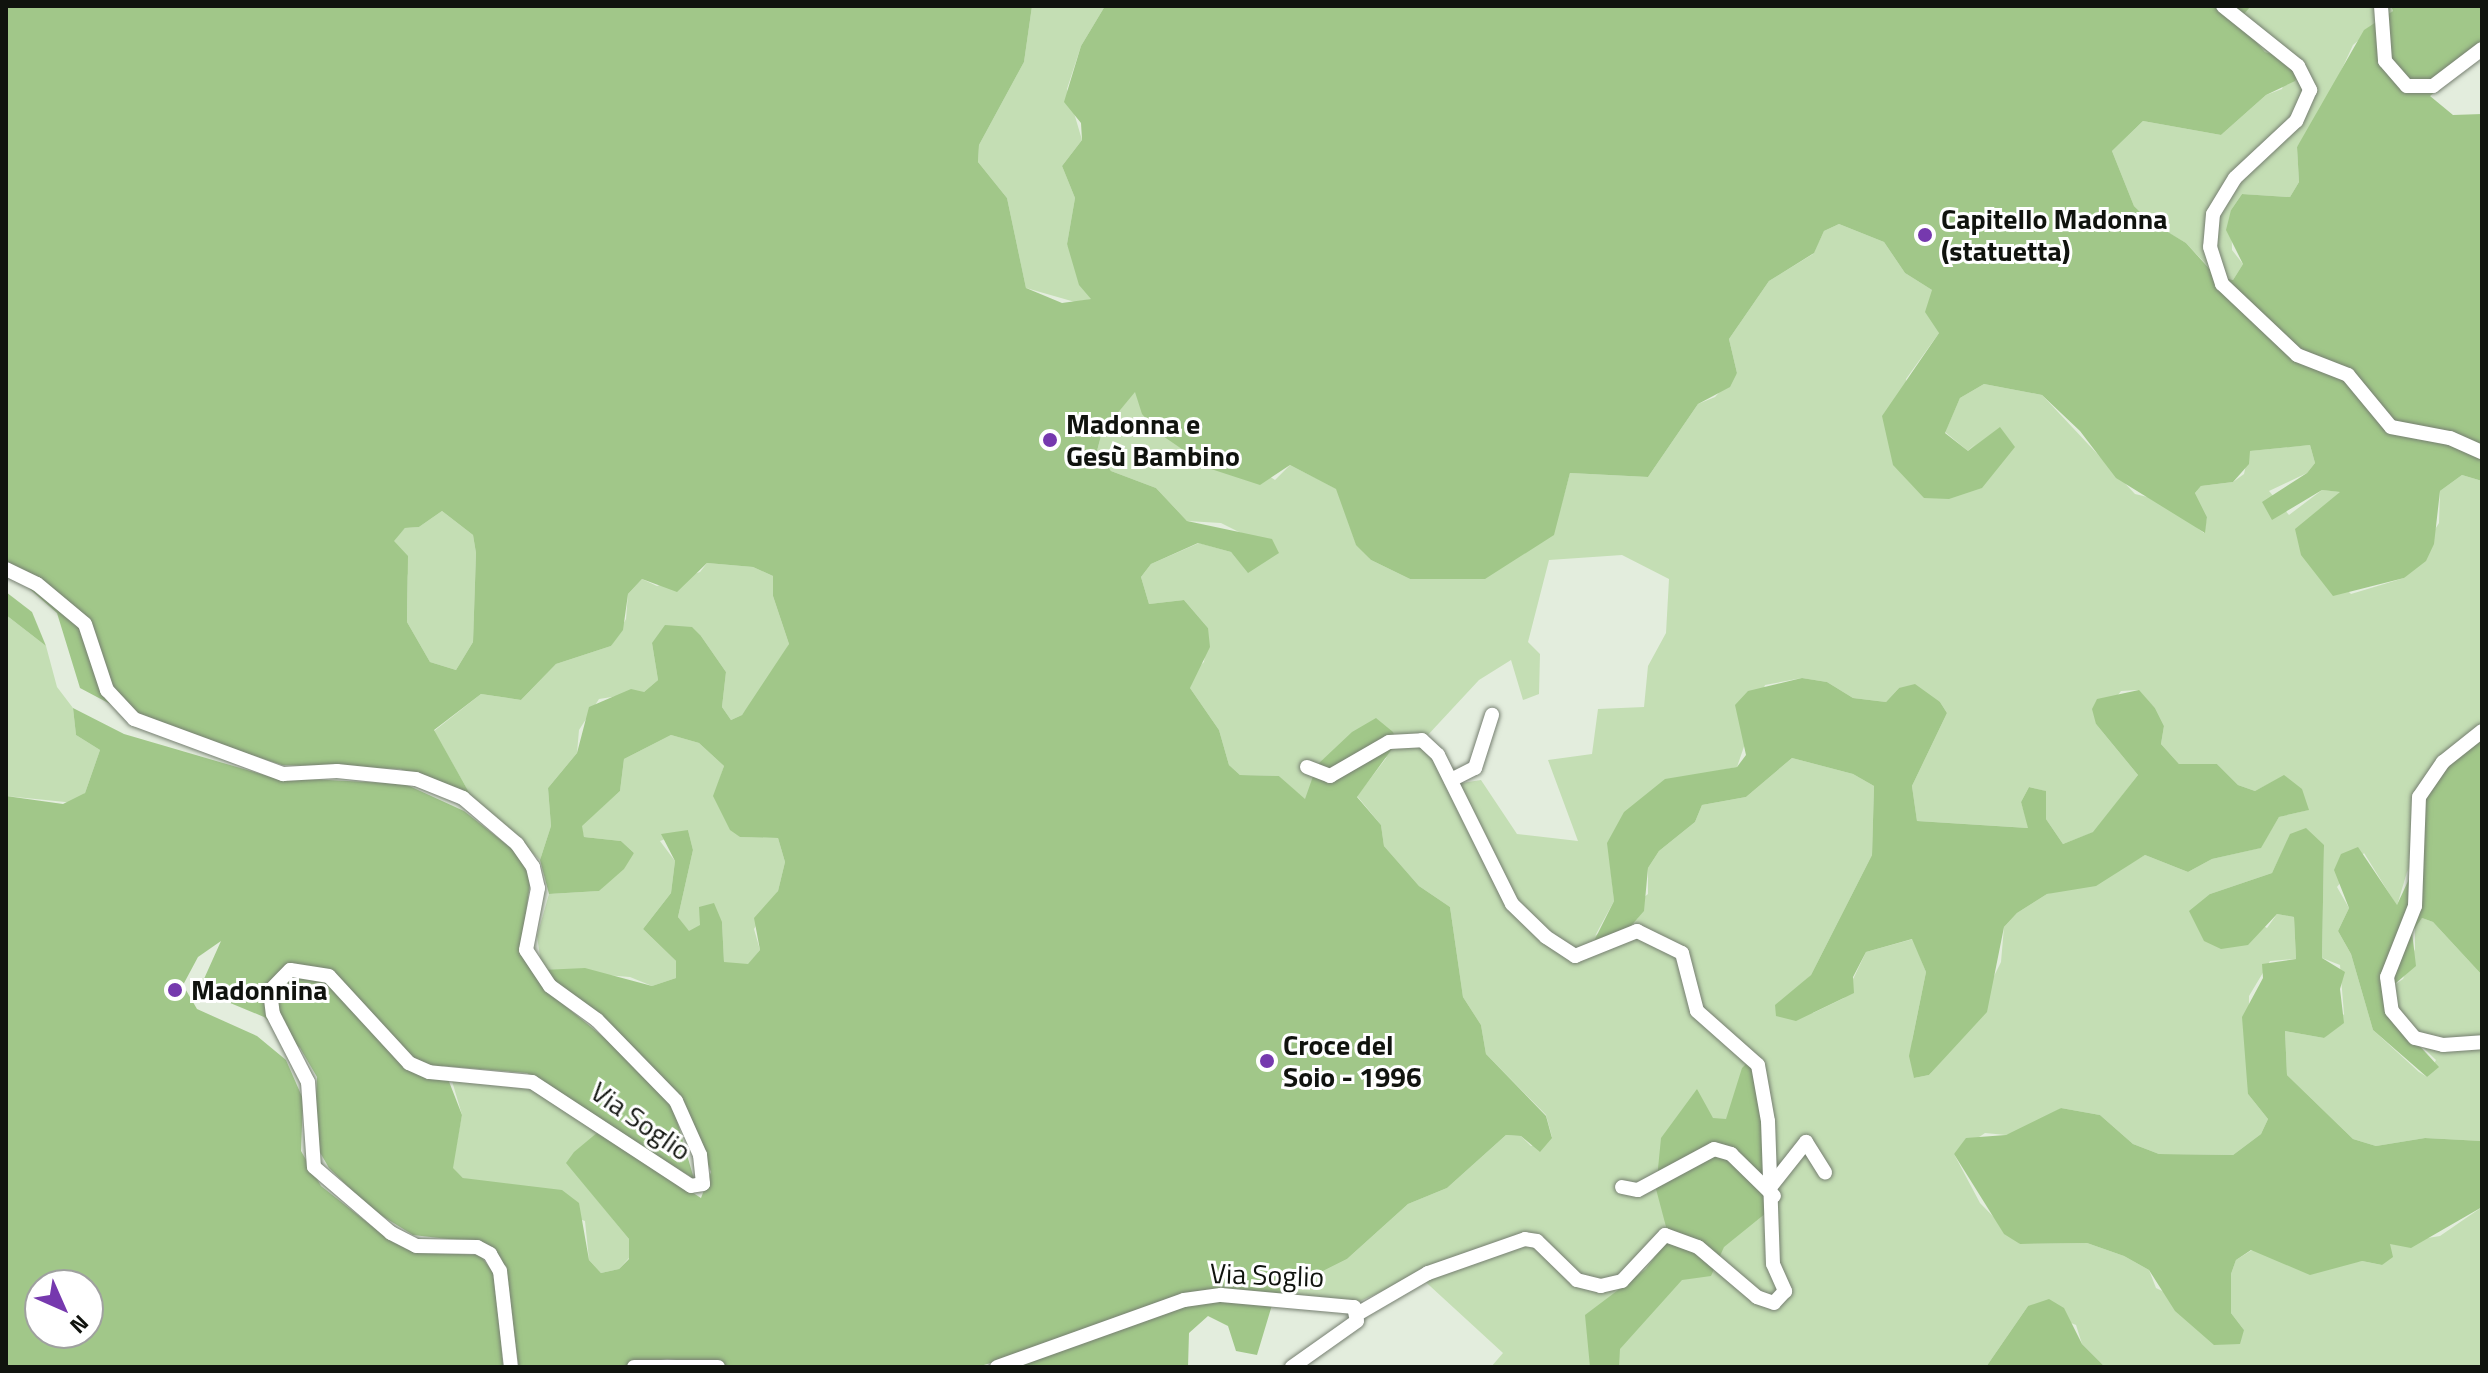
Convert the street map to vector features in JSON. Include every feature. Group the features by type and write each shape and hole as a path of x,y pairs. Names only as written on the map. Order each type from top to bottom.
{"street":[{"path":"2223,6 2298,66 2310,90 2296,121 2235,178 2213,214 2210,247 2222,284 2297,355 2348,375 2391,427 2450,438 2482,452"},
{"path":"2381,6 2385,61 2407,86 2433,86 2482,49"},
{"name":"Via Soglio","path":"6,569 37,584 85,624 107,690 134,719 283,774 337,771 416,779 463,798 517,844 533,867 538,888 526,950 550,986 597,1020 676,1101 700,1155 703,1184 691,1186 532,1082 429,1072 409,1063 329,976 290,970 270,991 273,1014 308,1082 314,1167 391,1233 416,1246 477,1247 490,1254 500,1271 511,1367"},
{"path":"1451,780 1475,768 1492,715"},
{"path":"2482,731 2443,762 2419,797 2415,906 2387,977 2392,1011 2415,1038 2443,1045 2482,1042"},
{"path":"1307,767 1330,776 1364,753 1403,738 1422,740 1451,780 1512,904 1569,955 1637,931 1682,953 1697,1011 1758,1065 1773,1191 1773,1264 1785,1291 1774,1303 1757,1297 1698,1247 1665,1235 1622,1281 1609,1285 1577,1280 1537,1241 1525,1239 1428,1273 1359,1313"},
{"path":"1773,1191 1806,1142 1825,1173"},
{"path":"1622,1187 1638,1190 1714,1149 1740,1161 1773,1191"},
{"name":"Via Soglio","path":"997,1367 1184,1300 1221,1295 1344,1305 1359,1313 1357,1321 1292,1367"},
{"path":"634,1367 718,1367"}],"green space":[{"path":"6,6 1032,6 1024,62 979,145 978,162 1007,198 1026,288 1062,303 1091,299 1079,285 1067,244 1075,198 1062,166 1082,140 1081,123 1064,102 1081,46 1105,6 2251,6 2238,21 2265,52 2291,59 2299,71 2295,81 2266,95 2221,135 2143,121 2112,151 2134,206 2148,220 2186,243 2215,275 2233,280 2243,264 2226,230 2231,210 2242,194 2290,197 2299,182 2297,147 2364,30 2393,11 2391,6 2482,6 2482,52 2430,96 2453,115 2482,114 2482,481 2462,475 2440,491 2434,544 2426,561 2404,578 2333,596 2301,555 2295,529 2340,492 2322,490 2272,520 2262,502 2307,473 2315,463 2310,445 2250,451 2249,464 2233,482 2201,486 2195,493 2207,517 2205,533 2116,478 2080,431 2042,395 1984,384 1960,398 1945,433 1968,451 2000,427 2015,447 1982,488 1949,499 1924,498 1893,465 1882,416 1939,333 1925,312 1932,290 1905,273 1884,242 1839,224 1824,231 1814,253 1769,281 1729,339 1737,373 1730,387 1698,404 1648,477 1570,473 1554,535 1485,579 1410,579 1371,560 1356,545 1336,489 1290,465 1260,485 1211,469 1160,434 1142,414 1135,392 1102,432 1097,451 1111,471 1156,488 1187,521 1272,539 1279,553 1248,573 1231,552 1198,543 1151,564 1141,577 1149,604 1184,600 1208,628 1210,647 1190,688 1219,730 1229,765 1240,775 1279,776 1305,799 1317,765 1352,732 1376,718 1393,732 1397,742 1357,797 1381,825 1384,846 1419,886 1450,907 1463,997 1481,1025 1486,1054 1546,1116 1552,1138 1540,1152 1521,1136 1506,1135 1447,1188 1408,1204 1347,1259 1313,1276 1293,1295 1235,1292 977,1367 743,1367 667,1359 617,1367 519,1367 501,1258 483,1243 413,1235 371,1209 329,1168 314,1142 317,1077 300,1048 264,1017 199,990 221,941 198,957 183,985 197,1009 257,1036 286,1060 303,1099 301,1151 321,1186 387,1238 416,1252 480,1255 496,1276 503,1367 6,1367 6,796 63,804 85,793 100,750 76,735 73,708 124,734 271,777 405,784 464,811 516,852 531,876 521,949 532,972 548,992 639,1066 674,1110 694,1179 527,1073 443,1066 462,1115 453,1168 463,1178 562,1190 579,1203 589,1260 601,1273 619,1269 629,1259 629,1239 566,1163 574,1152 598,1132 701,1198 711,1172 687,1111 662,1076 542,970 585,968 652,986 676,978 676,961 643,929 671,893 675,861 661,834 688,830 693,850 678,917 689,931 700,925 699,907 714,903 722,922 724,962 748,964 760,950 754,918 778,891 785,862 778,838 740,837 730,830 713,796 724,766 699,743 671,735 624,759 620,791 582,826 584,837 621,841 634,853 624,869 599,891 549,894 540,860 551,826 548,788 577,753 589,707 631,689 644,692 658,680 652,643 665,625 692,627 701,636 726,672 722,707 731,720 742,715 789,644 773,596 773,576 753,567 707,563 677,592 642,579 628,594 623,630 611,646 556,664 521,700 481,694 434,730 471,796 400,769 282,765 131,715 80,688 57,613 6,568","holes":["442,511 473,535 476,553 473,642 456,670 430,662 407,622 408,556 394,541 405,528 419,527"]},
{"path":"1032,6 1105,6 1081,46 1067,89 1082,140 1062,166 1075,198 1067,244 1092,299 1075,302 1026,288 1007,198 978,162 979,145 1024,62"},
{"path":"2251,6 2391,6 2393,11 2353,45 2319,118 2297,147 2299,182 2290,197 2242,194 2231,210 2232,250 2243,264 2233,280 2216,275 2186,243 2148,221 2134,206 2112,151 2143,121 2221,135 2266,95 2282,89 2291,59 2265,52 2237,21"},
{"path":"1839,224 1884,242 1905,273 1932,290 1939,333 1906,379 1924,498 1976,443 1968,451 1945,432 1960,398 1984,384 2042,395 2135,494 2160,500 2204,533 2207,517 2195,493 2201,486 2233,482 2244,474 2249,451 2310,445 2315,463 2307,473 2269,491 2289,515 2322,490 2341,492 2296,529 2302,546 2351,594 2404,578 2439,523 2440,491 2462,475 2482,481 2482,738 2407,872 2397,906 2364,853 2337,887 2349,908 2338,931 2351,954 2373,1030 2427,1077 2436,1060 2404,1029 2390,988 2403,979 2415,949 2415,924 2422,918 2433,922 2482,975 2482,1141 2425,1138 2376,1146 2353,1139 2287,1075 2285,1031 2324,1038 2344,1014 2340,965 2322,958 2324,845 2287,842 2272,873 2210,894 2267,928 2277,914 2294,917 2296,959 2270,961 2249,996 2248,1094 2268,1119 2261,1134 2233,1155 2159,1154 2133,1144 2100,1115 2061,1108 2033,1126 2006,1135 1985,1133 1954,1154 1980,1203 2020,1244 2087,1243 2124,1256 2149,1270 2156,1288 2244,1330 2231,1313 2231,1274 2236,1260 2252,1250 2303,1269 2362,1261 2382,1265 2390,1244 2440,1236 2482,1207 2482,1367 2105,1367 2082,1344 2076,1325 2028,1306 1986,1367 1491,1367 1503,1353 1418,1275 1358,1302 1293,1295 1313,1276 1347,1259 1408,1204 1447,1188 1506,1135 1521,1136 1531,1146 1552,1137 1546,1115 1486,1054 1481,1025 1463,997 1450,907 1419,886 1384,846 1381,825 1357,796 1387,757 1305,800 1279,776 1240,775 1229,765 1219,730 1190,688 1192,673 1204,662 1208,628 1184,600 1149,604 1141,577 1151,564 1199,543 1231,552 1248,572 1247,536 1221,523 1187,521 1156,488 1111,471 1097,451 1102,432 1135,391 1275,480 1290,465 1337,489 1356,544 1371,560 1410,579 1553,535 1570,473 1648,477 1698,404 1715,397 1737,373 1729,339 1769,281 1813,254 1824,231","holes":["1622,555 1669,579 1666,633 1648,666 1644,707 1598,709 1592,754 1548,760 1578,841 1517,834 1481,780 1449,785 1426,737 1479,680 1511,660 1523,700 1539,694 1540,654 1528,642 1549,560","1802,678 1827,682 1853,698 1886,702 1899,688 1940,702 1947,713 1912,786 1917,821 2029,828 2021,802 2029,787 2045,791 2046,819 2063,844 2094,832 2138,775 2096,724 2121,691 2138,690 2155,708 2164,726 2161,744 2179,764 2217,764 2238,785 2255,791 2284,776 2308,810 2279,817 2260,848 2212,859 2188,872 2145,855 2114,873 2047,894 2017,913 2004,927 2001,962 1966,1032 1929,1075 1914,1078 1912,1041 1926,972 1913,939 1866,952 1844,998 1813,1013 1795,990 1811,975 1872,855 1874,786 1853,774 1792,758 1746,797 1702,805 1695,822 1659,851 1648,868 1648,894 1595,936 1614,901 1608,843 1616,830 1697,775 1737,767 1765,685"]},
{"path":"442,511 473,535 476,553 473,642 456,670 430,662 407,622 408,576 393,541 405,528 419,527"},
{"path":"707,563 753,567 773,576 773,596 789,644 777,669 742,715 731,720 722,707 726,672 701,636 652,643 658,680 644,692 599,699 579,730 577,753 548,788 551,826 540,860 471,796 434,731 481,694 521,700 556,664 611,646 626,619 628,594 642,579 657,586 700,572"},
{"path":"6,592 32,612 46,646 6,615"},
{"path":"6,615 46,646 57,687 73,708 76,735 100,750 85,793 75,803 6,796"},
{"path":"1802,678 1827,682 1853,698 1886,702 1899,688 1915,684 1940,702 1947,713 1912,786 1917,821 2028,828 2021,802 2029,787 2046,791 2046,819 2063,844 2093,832 2138,775 2096,724 2092,709 2097,699 2139,690 2155,708 2164,726 2161,744 2179,764 2217,764 2238,785 2255,791 2284,775 2302,789 2309,810 2279,817 2261,848 2212,859 2188,872 2145,855 2096,886 2047,894 2017,913 2004,927 1987,1012 1929,1075 1914,1078 1909,1056 1926,972 1912,939 1866,952 1853,977 1854,993 1796,1021 1776,1016 1775,1005 1811,975 1872,855 1874,786 1853,774 1792,758 1746,797 1702,805 1695,822 1659,851 1648,868 1644,911 1622,936 1592,945 1614,901 1607,843 1624,812 1665,779 1737,767 1746,755 1735,705 1748,691"},
{"path":"671,735 699,743 724,766 714,796 740,837 778,838 785,862 778,891 754,929 760,950 748,965 724,963 722,922 689,932 678,917 693,850 688,830 660,841 675,861 671,893 643,929 676,961 676,978 652,986 630,977 542,970 537,936 549,894 599,891 634,853 621,841 584,837 581,826 620,791 624,759"},
{"path":"2482,738 2482,975 2433,922 2422,918 2412,932 2416,966 2390,988 2404,1029 2439,1067 2427,1077 2373,1030 2351,954 2338,931 2349,908 2334,870 2341,854 2358,847 2397,905 2415,866 2424,802 2449,761"},
{"path":"2306,828 2324,845 2322,958 2345,972 2340,989 2344,1023 2324,1038 2285,1031 2287,1075 2353,1139 2376,1146 2425,1138 2482,1141 2482,1207 2411,1248 2390,1244 2393,1257 2382,1265 2362,1261 2310,1275 2251,1250 2236,1260 2231,1274 2231,1313 2244,1330 2240,1344 2214,1345 2175,1311 2149,1270 2124,1256 2087,1243 2020,1244 2004,1234 1954,1154 1966,1138 2006,1135 2061,1108 2100,1115 2133,1144 2159,1154 2233,1155 2261,1134 2268,1119 2248,1094 2242,1017 2263,978 2262,964 2296,959 2294,917 2277,914 2248,945 2221,949 2204,941 2189,911 2210,894 2272,873 2290,834"},
{"path":"1753,1057 1766,1066 1766,1213 1724,1247 1711,1276 1682,1280 1620,1349 1619,1367 1590,1367 1585,1315 1646,1269 1669,1238 1656,1189 1661,1138 1697,1089 1713,1118 1726,1119 1742,1068"},
{"path":"452,1081 535,1090 598,1132 567,1163 629,1239 629,1258 619,1269 601,1273 589,1260 585,1221 463,1178 452,1168 462,1115"},
{"path":"2049,1299 2064,1308 2082,1344 2105,1367 1986,1367 2028,1306"},
{"path":"1219,1301 1272,1305 1257,1355 1236,1351 1228,1326 1208,1316 1189,1333 1188,1367 1015,1367 1183,1307"}],"place":[{"name":"Capitello Madonna (statuetta)","path":"1925,235"},
{"name":"Madonna e Gesù Bambino","path":"1050,440"},
{"name":"Madonnina","path":"175,990"},
{"name":"Croce del Soio - 1996","path":"1267,1061"}]}
